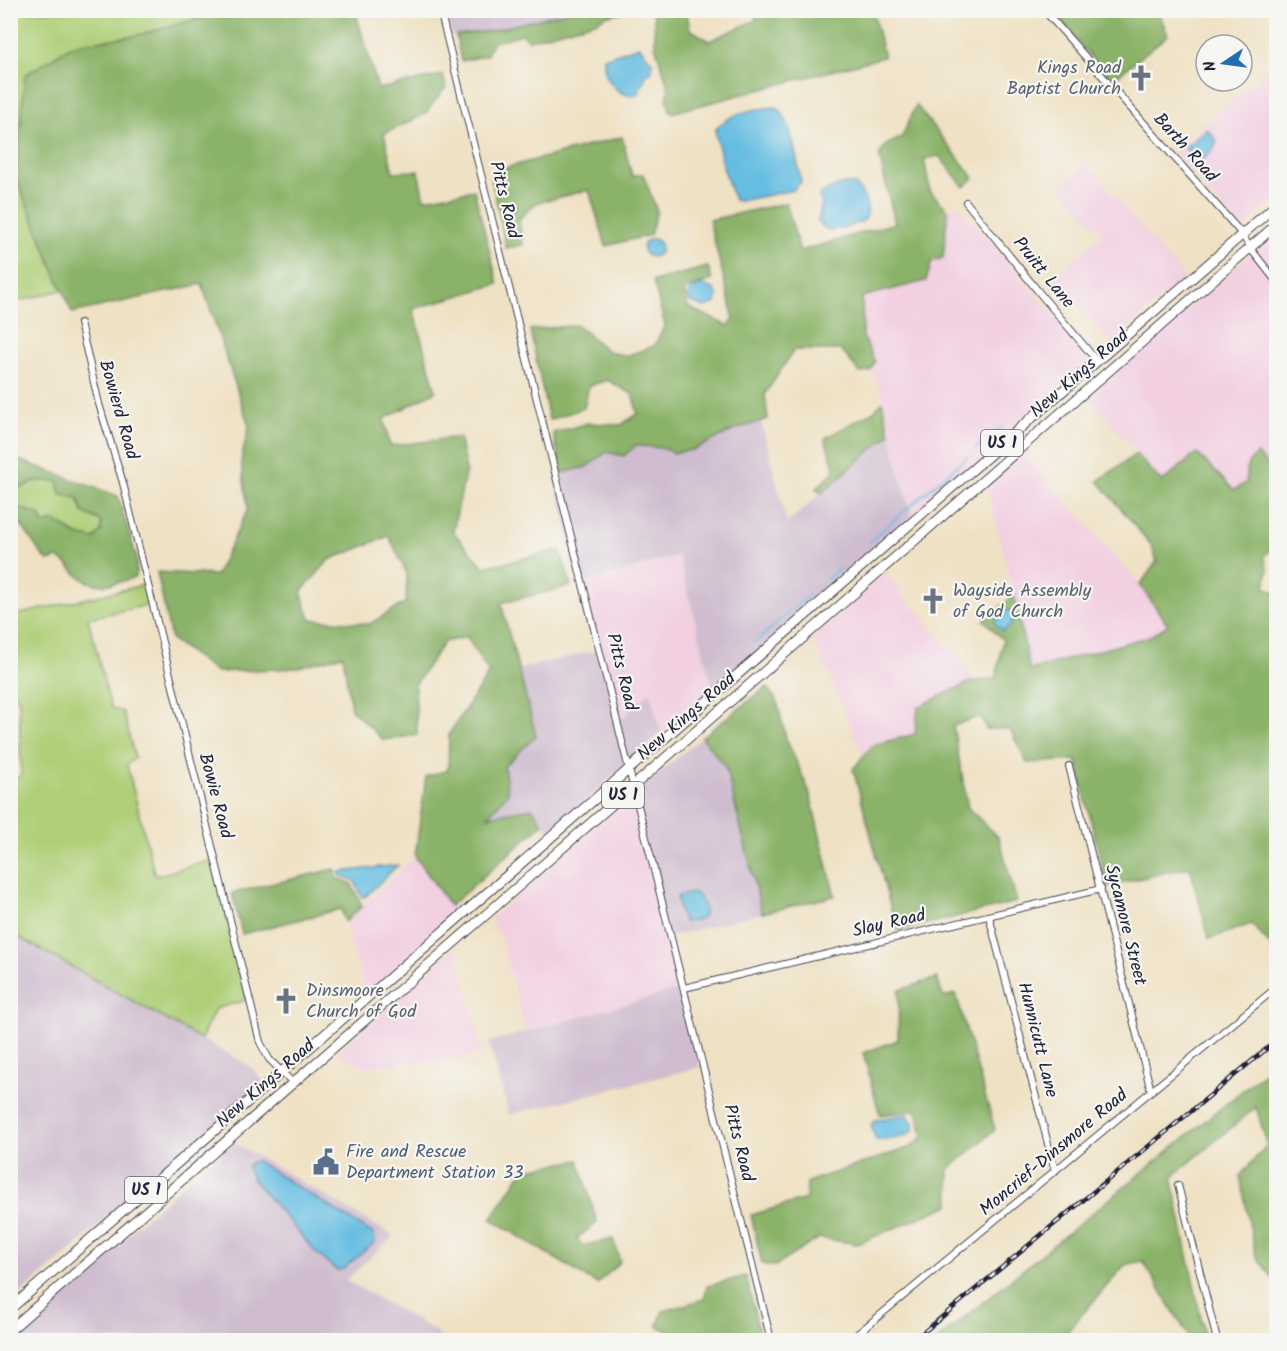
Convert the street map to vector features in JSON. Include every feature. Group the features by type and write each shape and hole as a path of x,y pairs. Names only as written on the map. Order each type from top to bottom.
{"highway":[{"name":"New Kings Road","path":"10,1309 1276,205"},
{"name":"New Kings Road","path":"10,1329 1276,225"}],"street":[{"name":"Pitts Road","path":"440,10 771,1341"},
{"name":"Barth Road","path":"1044,10 1242,234 1276,281"},
{"name":"Pruitt Lane","path":"966,202 1097,361"},
{"name":"Bowierd Road","path":"80,323 99,404 128,505"},
{"path":"1035,414 1046,426"},
{"name":"Bowie Road","path":"128,505 260,1042 269,1059 293,1083"},
{"path":"831,593 841,604"},
{"name":"Sycamore Street","path":"1069,766 1151,1091"},
{"name":"Slay Road","path":"684,988 1101,889"},
{"name":"Hunnicutt Lane","path":"989,916 1055,1171"},
{"path":"452,924 462,935"},
{"name":"Moncrief-Dinsmore Road","path":"850,1341 1276,988"},
{"path":"236,1112 248,1122"},
{"path":"1178,1185 1217,1341"}],"shaded area":[{"path":"446,11 574,11 490,31 452,36"},
{"path":"1270,67 1276,74 1276,199 1241,229 1175,154 1240,93 1254,93 1254,81"},
{"path":"1086,163 1185,278 1111,343 1054,279 1103,234 1060,187"},
{"path":"957,204 1094,360 912,517 878,382 870,371 875,362 863,337 861,297 926,281 932,261 943,258 948,210"},
{"path":"1276,232 1276,473 1257,454 1248,463 1246,483 1234,490 1162,482 1088,397"},
{"path":"761,421 787,523 890,434 912,517 713,689 678,555 581,584 554,476 586,467 607,452 636,444 649,448 661,446 673,453"},
{"path":"1023,453 1140,585 1168,624 1150,636 1029,671 1014,596 986,484"},
{"path":"678,555 713,689 661,733 650,692 616,725 581,584"},
{"path":"885,573 977,681 970,682 915,734 873,745 863,756 813,638"},
{"path":"597,650 616,724 650,692 661,733 550,832 532,808 487,816 508,793 504,766 535,736 518,669"},
{"path":"702,737 726,768 762,913 668,937 633,795"},
{"path":"633,795 681,989 526,1032 501,939 490,919"},
{"path":"415,856 456,913 365,994 345,922"},
{"path":"11,933 250,1066 264,1082 11,1302"},
{"path":"456,948 482,1051 465,1058 366,1067 336,1053"},
{"path":"681,989 700,1067 509,1115 489,1042"},
{"path":"233,1142 394,1236 346,1280 435,1331 442,1340 11,1340 10,1336"}],"green space":[{"path":"574,10 627,11 529,40 522,34 492,43 487,55 461,61 456,35 490,31"},
{"path":"10,11 227,11 138,35 73,45 16,178 62,290 11,303"},
{"path":"227,11 364,11 357,17 378,89 443,75 446,87 425,114 384,134 393,172 418,171 424,199 474,190 498,284 413,309 436,391 384,419 390,446 459,437 466,470 453,532 484,567 560,550 571,586 501,603 536,736 504,766 508,793 488,816 532,808 543,824 450,906 415,856 426,777 448,770 449,734 489,673 467,637 444,642 415,685 417,735 383,740 351,709 343,655 296,668 217,672 171,639 157,572 216,575 248,509 241,461 249,426 202,284 72,313 16,178 25,75 73,45 138,35","holes":["389,536 407,574 406,602 370,624 310,619 301,592 329,560"]},
{"path":"648,11 686,11 690,29 709,41 756,20 754,11 873,11 884,57 671,113 667,99 669,89 655,45 654,14"},
{"path":"1052,11 1158,11 1168,35 1111,81"},
{"path":"916,105 974,178 964,187 939,156 924,159 930,191 948,210 943,258 932,261 926,281 862,297 863,337 875,362 870,371 860,373 841,350 794,350 765,394 768,419 736,429 693,450 673,453 660,448 636,445 624,456 607,452 586,467 562,473 553,433 588,423 621,425 638,414 632,394 607,380 589,386 584,408 549,420 530,330 577,325 608,351 626,356 654,346 665,325 653,281 708,267 712,280 684,290 688,307 728,326 734,319 709,220 786,203 800,251 895,223 879,155 886,145 902,137"},
{"path":"622,137 632,176 643,174 657,211 650,235 606,246 589,190 536,203 519,219 523,245 506,248 491,176 497,170"},
{"path":"882,402 890,434 821,493 816,489 835,470 825,438 874,411"},
{"path":"1197,453 1234,490 1246,483 1248,463 1257,454 1276,473 1276,545 1264,556 1268,570 1265,587 1276,594 1276,951 1251,924 1209,939 1190,867 1107,886 1076,760 1027,763 1010,729 986,729 980,716 953,726 968,808 999,838 1017,902 897,931 853,769 873,745 915,734 918,707 970,682 996,678 1003,640 984,620 1014,596 1030,670 1150,636 1168,625 1140,585 1157,561 1151,545 1098,481 1136,454 1162,482"},
{"path":"11,457 118,496 137,560 136,577 122,582 93,584 80,577 58,558 48,561 21,525 11,518 11,504 40,515 44,524 55,521 77,535 94,539 101,532 101,521 83,512 78,498 61,495 58,481 35,481 21,488 11,480"},
{"path":"10,480 21,488 35,481 58,481 78,498 83,512 101,521 101,532 94,539 77,535 55,521 44,524 40,515 11,504"},
{"path":"144,585 149,605 88,618 111,708 123,712 135,758 127,765 155,876 212,860 247,1000 215,1009 201,1039 11,933 11,783 21,775 19,698 11,696 11,616"},
{"path":"767,687 777,701 786,738 809,791 835,896 762,913 726,768 702,737"},
{"path":"335,869 337,878 351,883 362,906 345,922 341,909 242,934 232,893"},
{"path":"937,978 943,997 956,994 995,1130 949,1169 950,1205 857,1244 819,1238 775,1266 762,1264 751,1215 806,1199 807,1182 911,1147 923,1136 917,1110 880,1115 863,1053 898,1040 899,990"},
{"path":"1276,1063 1276,1283 1256,1256 1240,1176 1267,1145 1256,1107 1172,1177 1204,1333 1191,1340 1143,1261 1125,1265 1066,1333 1066,1340 937,1340"},
{"path":"579,1160 597,1223 577,1238 582,1246 613,1239 620,1262 597,1284 491,1219 523,1170"},
{"path":"746,1276 761,1340 689,1340 657,1326 663,1311 704,1299 707,1286"}],"water":[{"path":"639,46 652,62 652,71 647,74 635,96 628,95 616,89 608,78 604,58"},
{"path":"776,107 782,112 790,130 801,182 793,190 740,201 734,200 723,167 715,130 735,115 751,110"},
{"path":"1207,129 1217,141 1216,144 1205,157 1194,161 1185,147"},
{"path":"843,184 854,184 860,191 867,205 867,215 863,221 854,225 832,230 824,228 818,222 822,202 819,198 820,194"},
{"path":"652,239 658,242 661,248 658,254 652,257 646,254 643,248 646,242"},
{"path":"702,285 714,289 718,296 716,303 705,307 690,302 688,296 690,290"},
{"path":"1005,609 1011,611 1013,618 1011,626 1002,631 995,624 998,611"},
{"path":"398,865 366,896 362,897 354,880 341,876 339,872"},
{"path":"694,893 702,902 703,917 684,922 678,906 678,896"},
{"path":"907,1114 914,1124 913,1131 905,1136 876,1140 871,1125 875,1120"},
{"path":"256,1161 374,1234 375,1242 343,1269 336,1270 316,1253 252,1178 247,1167"}],"waterway":[{"path":"975,449 1003,426"},
{"path":"870,541 967,457"},
{"path":"827,579 839,568"},
{"path":"755,642 809,595"}],"railway":[{"path":"914,1340 1276,1041"}],"place":[{"name":"Kings Road Baptist Church","path":"1141,78"},
{"name":"Wayside Assembly of God Church","path":"933,601"},
{"name":"Dinsmoore Church of God","path":"286,1001"},
{"name":"Fire and Rescue Department Station 33","path":"326,1162"}]}
